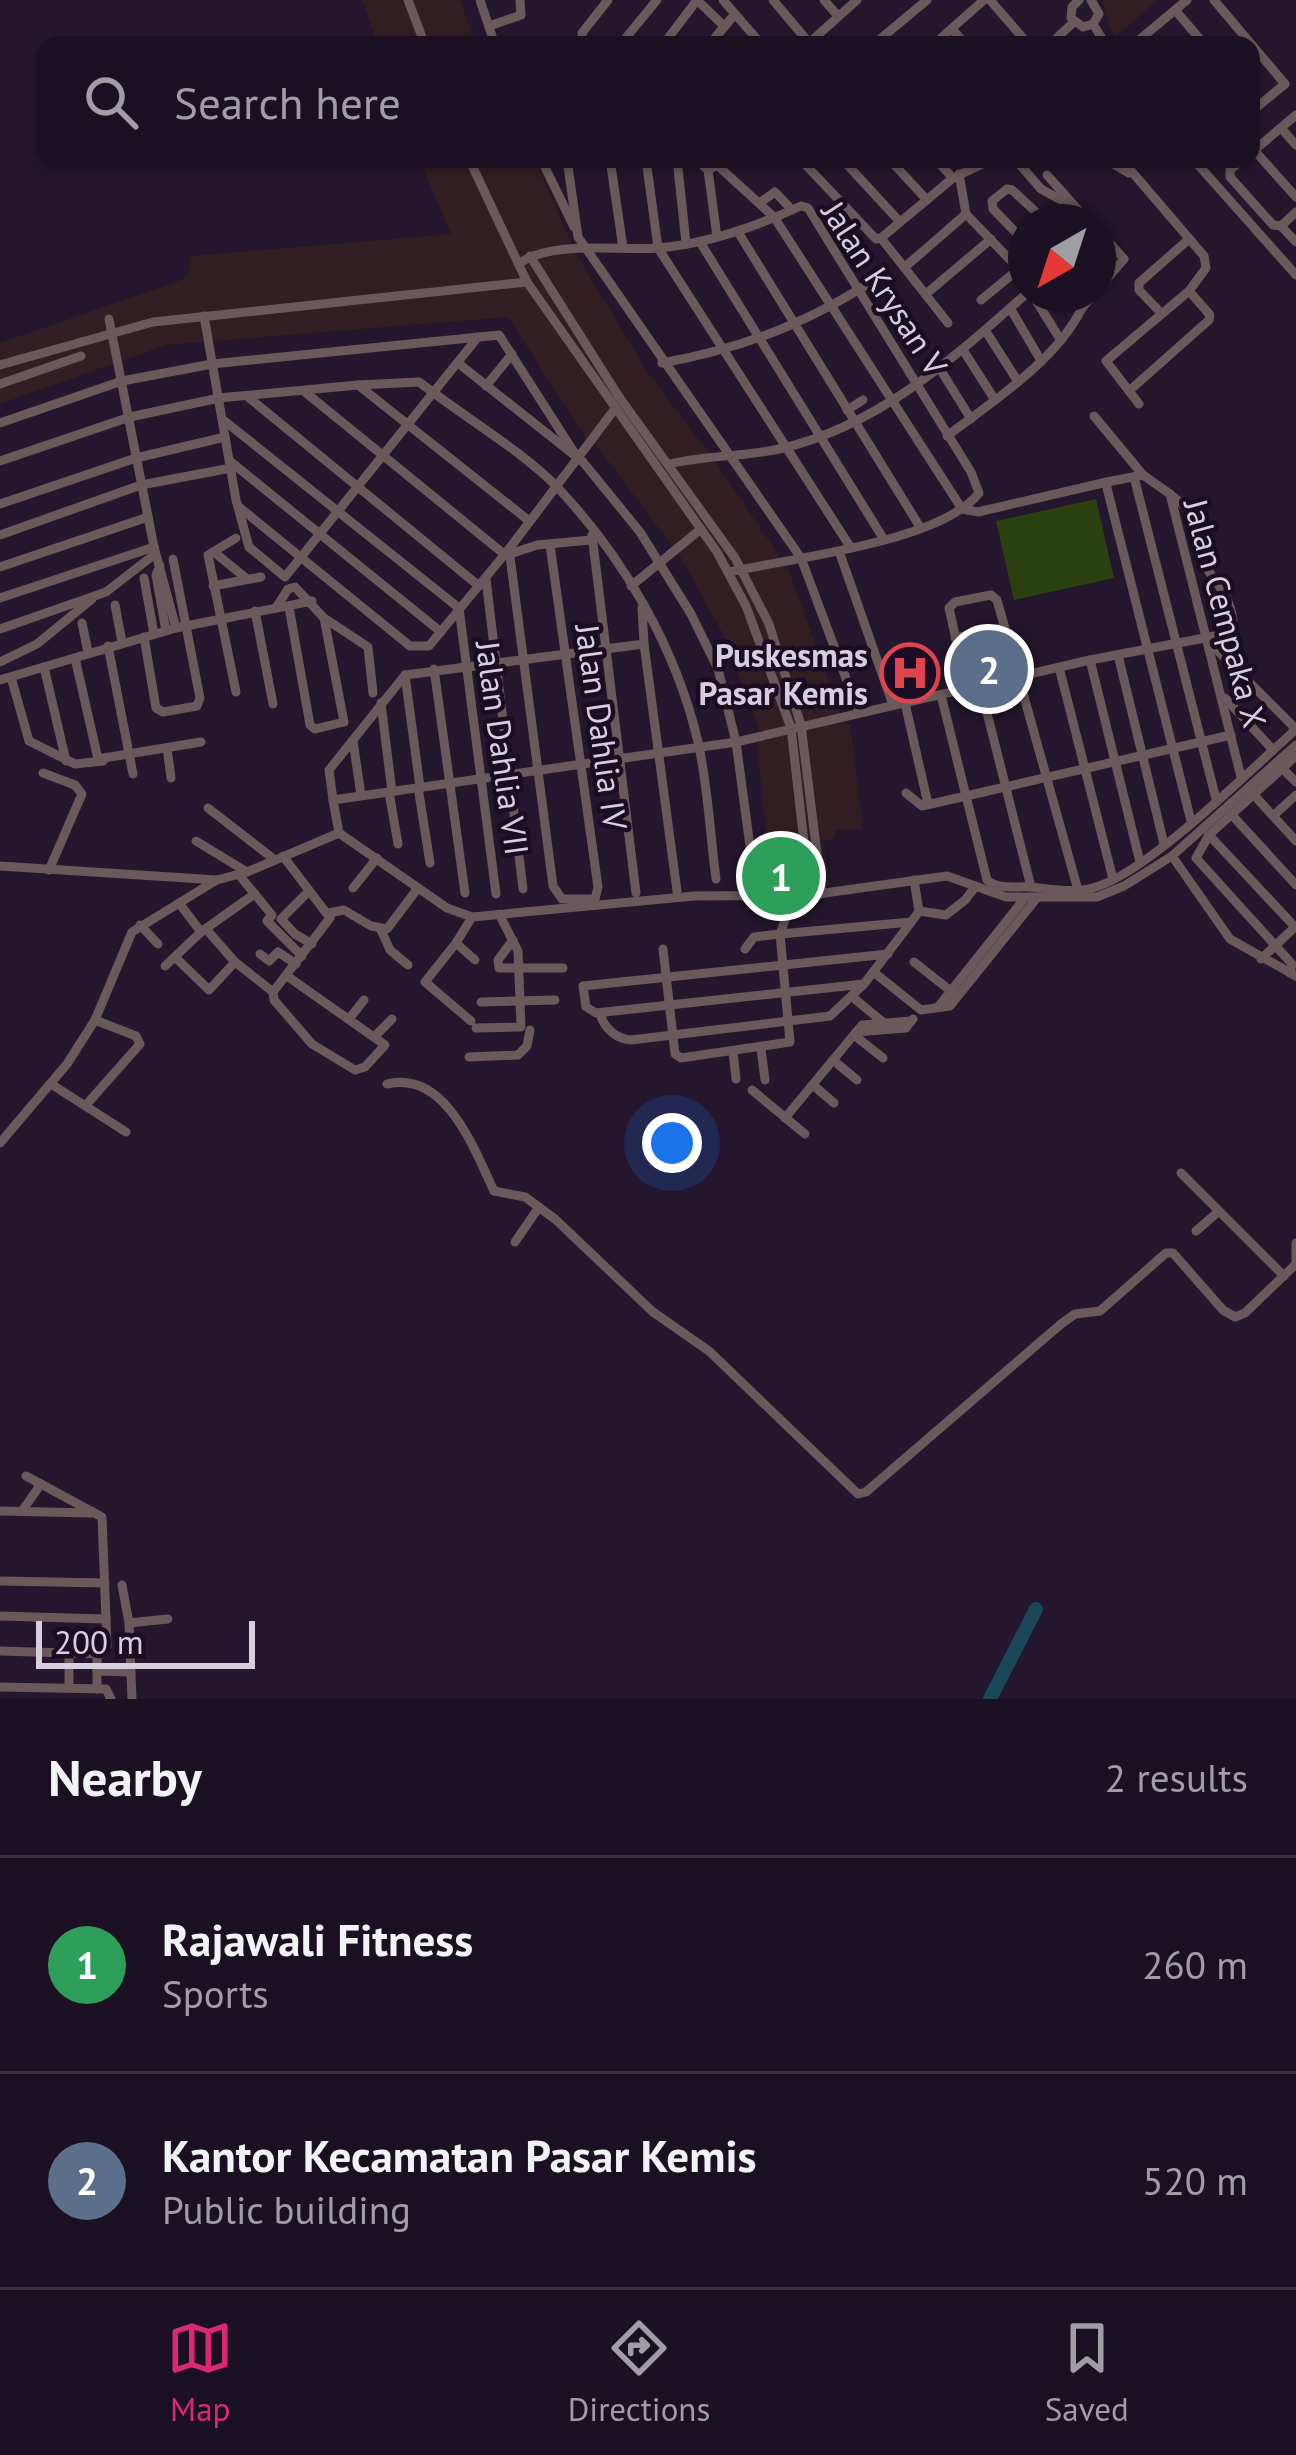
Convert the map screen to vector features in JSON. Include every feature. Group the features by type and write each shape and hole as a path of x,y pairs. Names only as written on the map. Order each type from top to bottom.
{"street":[{"path":"408,0 422,36"},
{"path":"480,0 492,36"},
{"path":"489,26 521,15 520,0"},
{"path":"582,36 608,0"},
{"path":"627,36 657,0"},
{"path":"669,36 697,0 723,26"},
{"path":"723,0 754,36"},
{"path":"773,0 803,36"},
{"path":"824,0 838,16"},
{"path":"818,36 857,0"},
{"path":"884,36 927,0"},
{"path":"944,36 987,0 1020,36"},
{"path":"1143,36 1186,0"},
{"path":"1214,0 1244,36"},
{"path":"1075,1 1070,13 1083,27 1094,24 1099,14 1095,1"},
{"path":"1175,10 1197,36"},
{"path":"716,36 735,14"},
{"path":"1059,36 1074,22"},
{"path":"1094,24 1101,36"},
{"path":"952,29 958,36"},
{"path":"1148,32 1152,36"},
{"path":"1260,54 1285,84 1260,101"},
{"path":"1260,145 1296,116"},
{"path":"1281,128 1296,145"},
{"path":"1260,160 1296,197"},
{"path":"474,168 614,404 670,464 736,570 796,727 816,895"},
{"path":"546,168 578,237 801,558 859,712"},
{"path":"568,168 578,237"},
{"path":"611,168 623,248"},
{"path":"647,168 658,248 845,550 899,704 927,808"},
{"path":"678,168 686,243"},
{"path":"712,168 717,237"},
{"path":"717,168 775,217 962,509 974,512 1138,476"},
{"path":"808,168 870,236 881,238 948,323"},
{"path":"850,168 900,222"},
{"path":"897,168 927,200"},
{"path":"946,168 956,176 966,214 1016,270 981,300"},
{"path":"881,238 966,168"},
{"path":"1023,168 1062,204"},
{"path":"1121,168 1134,175"},
{"path":"1128,168 1204,256 1206,268 1189,291 1106,360 1139,404"},
{"path":"1201,168 1296,275"},
{"path":"1232,168 1230,177 1292,239"},
{"path":"1047,175 1072,204"},
{"path":"1008,224 993,209 992,201 1006,189 1027,204"},
{"path":"760,202 775,192 792,210"},
{"name":"Jalan Krysan V","path":"525,260 700,242 808,208 979,488 977,498 962,509"},
{"path":"1292,239 1296,212"},
{"path":"905,267 966,214"},
{"path":"738,232 920,527"},
{"path":"926,294 991,239"},
{"path":"1161,313 1138,283 1189,239"},
{"path":"1273,249 1292,239"},
{"path":"700,242 883,538"},
{"path":"525,260 527,282 701,529 736,570"},
{"path":"662,363 723,352 796,326 884,274"},
{"path":"0,365 153,322 527,282"},
{"path":"1129,391 1209,320 1210,315 1189,291"},
{"path":"670,464 783,448 817,436 850,415 916,386 1008,310"},
{"path":"1012,312 1040,359"},
{"path":"1042,312 1060,338"},
{"path":"947,436 1040,359 1079,312"},
{"path":"204,316 249,547 287,577 478,337"},
{"path":"109,319 160,566 165,631"},
{"path":"985,330 1017,380"},
{"path":"0,423 122,381 212,364 499,335 578,457 661,563 712,656 736,742 756,891"},
{"path":"963,350 995,400"},
{"path":"486,386 512,355"},
{"path":"0,384 81,356"},
{"path":"458,363 578,457"},
{"path":"940,369 970,418"},
{"path":"0,460 130,417 219,398 418,382 556,486 642,602 673,660 699,746 716,879"},
{"path":"513,407 531,384"},
{"path":"358,385 528,520"},
{"path":"305,392 508,552 539,770"},
{"path":"248,398 482,582 523,889"},
{"path":"850,415 863,400"},
{"path":"239,507 410,646 429,646 508,552 614,404"},
{"path":"1094,416 1138,476 1216,799"},
{"path":"222,419 459,608"},
{"path":"0,504 136,458 225,437"},
{"path":"0,535 141,485 230,464"},
{"path":"230,464 441,632"},
{"name":"Jalan Cempaka X","path":"1138,476 1170,494 1241,777"},
{"path":"1107,482 1191,821"},
{"path":"333,800 736,742 1018,675 1228,632 1232,614 1223,587 1204,562 1195,520 1170,494"},
{"path":"736,570 845,550 941,522 962,509"},
{"path":"0,567 148,517"},
{"path":"632,586 701,529"},
{"path":"508,552 592,536"},
{"path":"592,536 636,893"},
{"path":"236,538 208,555 236,692"},
{"name":"Jalan Dahlia IV","path":"539,770 555,893 562,899 595,899 598,893 550,545"},
{"path":"0,629 119,585 154,550"},
{"path":"0,598 154,550"},
{"path":"214,551 247,579"},
{"path":"144,578 165,631 200,698 192,707 163,712 157,708 165,631 173,559"},
{"path":"213,586 261,577"},
{"path":"276,608 292,586 312,601 324,619 344,722 315,729 310,725 289,607"},
{"path":"0,662 37,644 96,596"},
{"path":"967,688 950,606 994,597 1078,890"},
{"path":"201,742 84,766 66,761 38,748 26,736 5,678 165,631 312,601"},
{"path":"642,602 677,891"},
{"path":"115,605 122,642"},
{"name":"Jalan Dahlia VII","path":"459,608 496,894"},
{"path":"255,611 273,704"},
{"path":"324,619 379,655 372,679 398,844"},
{"path":"82,623 88,652"},
{"path":"956,638 1005,628"},
{"path":"941,695 987,880 996,886 1078,890 1113,879 1164,844 1273,751 1294,727 1208,639"},
{"path":"644,644 405,675 377,698 329,770 338,829 447,908 472,917 694,896 816,895 947,876 999,896 1097,896 1124,886 1172,856 1296,756"},
{"path":"108,646 134,774"},
{"path":"1118,655 1164,844"},
{"path":"75,658 97,757 103,761"},
{"path":"1090,660 1140,862"},
{"path":"44,667 66,761"},
{"path":"1059,667 1113,879"},
{"path":"434,670 465,893"},
{"path":"405,675 430,862"},
{"path":"980,685 1031,887"},
{"path":"1222,694 1273,751"},
{"path":"927,808 1231,735"},
{"path":"352,740 361,795"},
{"path":"1293,975 1292,964 1199,865 1197,854 1208,835 1296,746"},
{"path":"166,748 171,778"},
{"path":"1283,769 1296,782"},
{"path":"43,773 75,785 82,794 49,870"},
{"path":"906,793 927,808"},
{"path":"1253,794 1296,841"},
{"path":"1273,816 1296,795"},
{"path":"208,808 279,858 329,913 329,921 274,992 274,1000 301,1033 352,1069 362,1069 386,1045 287,976"},
{"path":"1231,814 1296,885"},
{"path":"0,1143 51,1084 95,1020 127,942 140,925 217,880 279,858 338,829"},
{"path":"1208,835 1296,927 1261,959"},
{"path":"196,841 243,873 253,895 272,915 267,921 282,947 299,960"},
{"path":"1172,856 1230,939 1293,975"},
{"path":"353,888 377,858"},
{"path":"0,866 217,880"},
{"path":"600,1013 608,1028 624,1039 830,1016 864,983 919,910 914,880"},
{"path":"919,910 946,915 976,886"},
{"path":"381,930 393,923 418,888"},
{"path":"309,891 281,919 312,944"},
{"path":"165,966 253,895"},
{"path":"663,949 679,1058 789,1043 780,934 794,895"},
{"path":"855,1034 906,1028 921,1010 938,1007 954,994 1030,899"},
{"path":"179,903 236,962 274,992"},
{"path":"329,913 344,910 381,930 390,950 408,965"},
{"path":"469,1057 518,1055 531,1029 522,998 521,968 499,914"},
{"path":"472,917 425,980 474,1025 531,1029"},
{"path":"745,949 754,938 911,922"},
{"path":"140,925 158,944"},
{"path":"513,940 498,966 563,968"},
{"path":"456,943 475,961"},
{"path":"260,954 269,961 282,947"},
{"path":"864,983 600,1013 586,1009 583,986 887,954"},
{"path":"175,957 209,990 236,962"},
{"path":"914,962 954,994"},
{"path":"876,974 921,1010"},
{"path":"349,1019 364,1000"},
{"path":"481,1002 555,1000"},
{"path":"856,1000 884,1023"},
{"path":"375,1036 392,1019"},
{"path":"86,1105 140,1044 136,1036 95,1020"},
{"path":"785,1118 862,1025 911,1021"},
{"path":"855,1034 883,1058"},
{"path":"761,1049 766,1080"},
{"path":"734,1051 736,1079"},
{"path":"833,1060 857,1080"},
{"path":"387,1084 408,1080 426,1090 467,1132 494,1191 521,1195 539,1208 653,1312 709,1351 860,1495 1061,1324 1075,1314 1100,1311 1166,1252 1173,1253 1223,1310 1235,1317 1245,1313 1296,1263 1296,1243"},
{"path":"51,1084 125,1132"},
{"path":"813,1084 835,1103"},
{"path":"752,1090 805,1134"},
{"path":"1180,1173 1284,1276"},
{"path":"515,1242 539,1208"},
{"path":"1196,1232 1218,1212"},
{"path":"0,1651 101,1654 107,1646 102,1517 26,1476"},
{"path":"22,1511 41,1484"},
{"path":"2,1509 97,1513"},
{"path":"0,1581 105,1583"},
{"path":"122,1585 129,1623 132,1699"},
{"path":"0,1616 106,1619"},
{"path":"129,1623 168,1619"},
{"path":"69,1653 69,1688"},
{"path":"97,1654 97,1689"},
{"path":"97,1671 130,1672"},
{"path":"0,1687 97,1689 110,1692 111,1699"}],"shaded area":[{"path":"362,0 460,0 473,36 375,36"},
{"path":"1102,0 1158,0 1116,36"},
{"path":"423,168 539,168 576,254 648,373 788,569 845,725 850,724 863,830 836,830 835,838 823,841 830,885 773,892 759,729 723,634 681,558 596,445 585,437 508,317 166,345 0,404 0,343 187,278 191,256 451,234"}],"green space":[{"path":"1096,499 1114,578 1014,600 996,521"}],"waterway":[{"path":"990,1699 1036,1609"}],"place":[{"name":"Kantor Kecamatan Pasar Kemis","path":"989,669"},
{"name":"Puskesmas Pasar Kemis","path":"910,673"},
{"name":"Rajawali Fitness","path":"781,876"}]}
